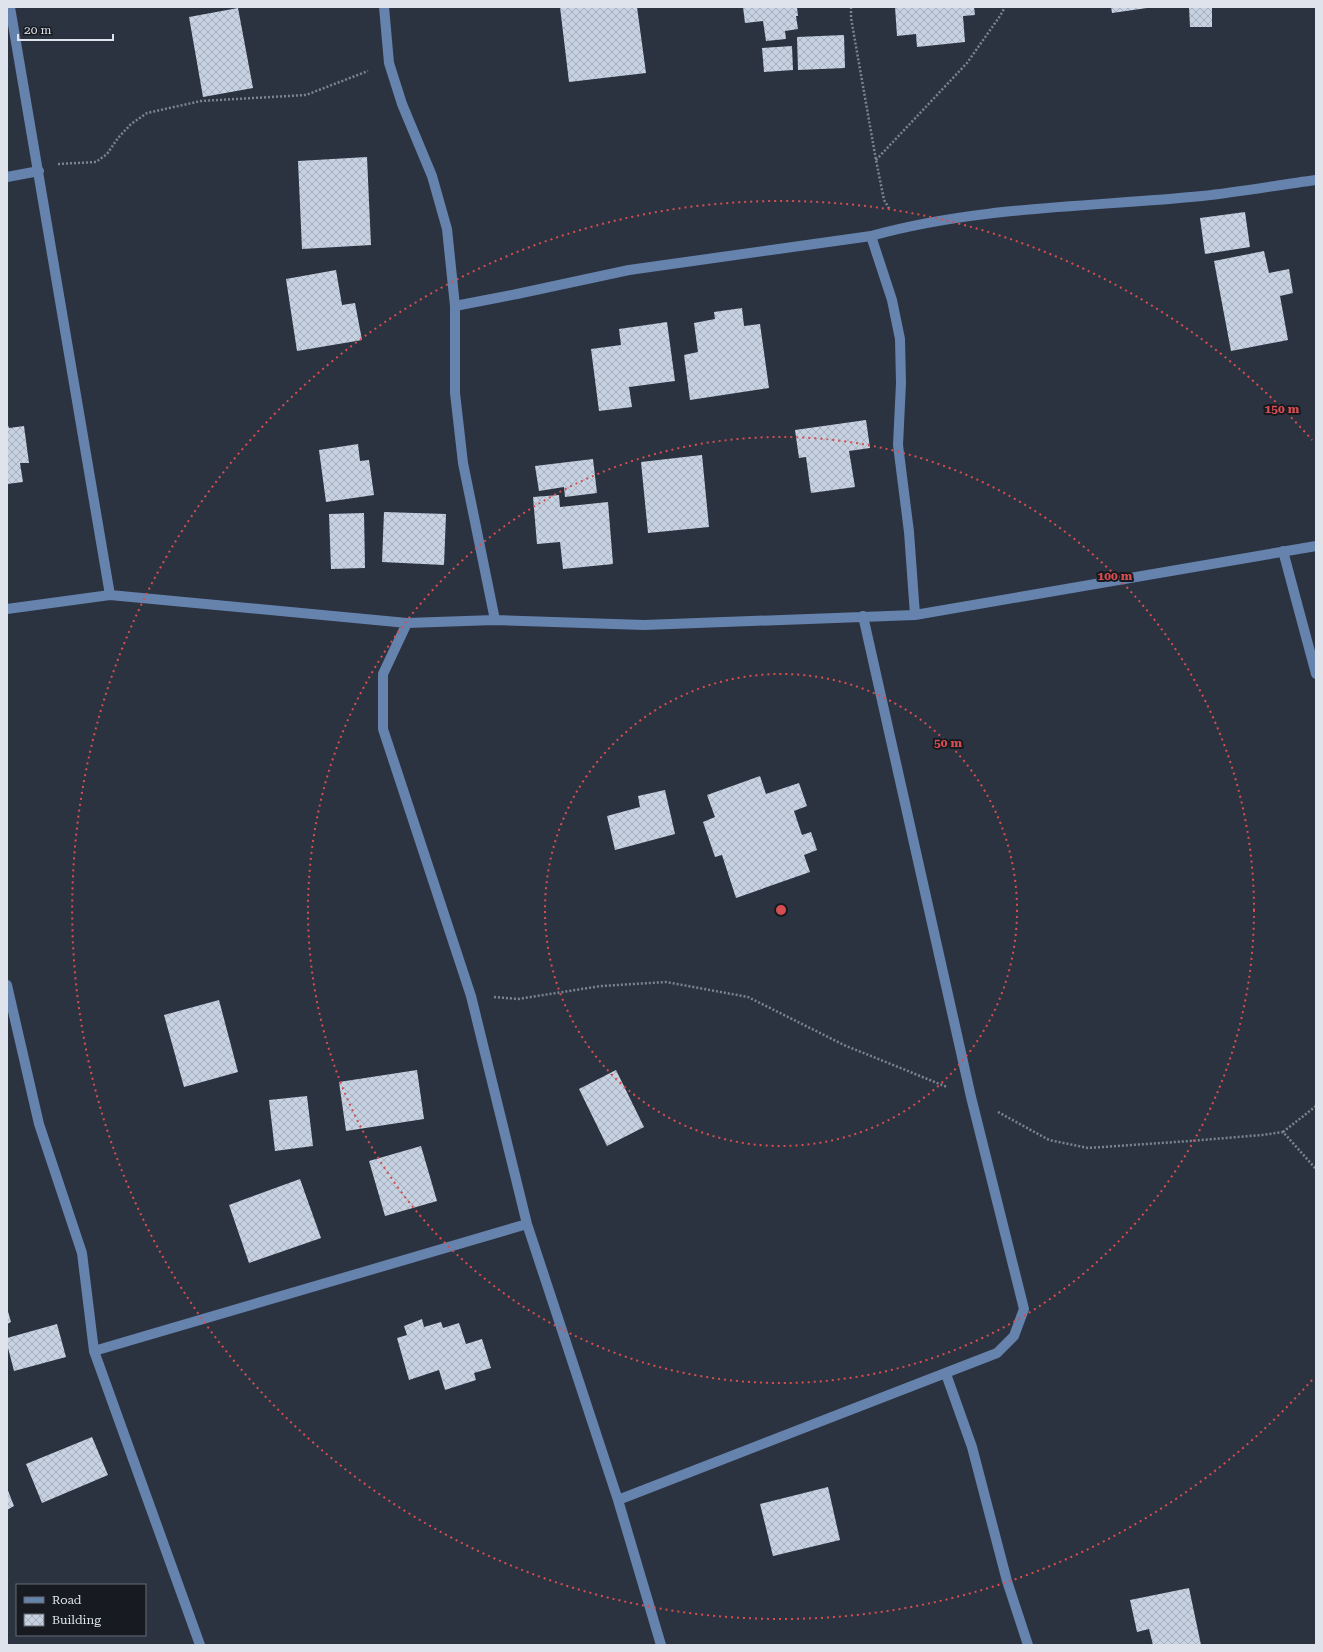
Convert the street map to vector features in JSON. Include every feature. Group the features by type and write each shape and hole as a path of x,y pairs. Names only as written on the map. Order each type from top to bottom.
{"street":[{"path":"10,7 110,595"},
{"path":"384,7 389,63 402,104 432,176 447,230 455,306 455,393 463,463 495,620"},
{"path":"7,177 38,168"},
{"path":"455,306 629,270 871,236 900,228 1009,211 1203,196 1316,180"},
{"path":"871,236 892,300 900,339 898,445 909,532 915,616"},
{"path":"7,609 110,595 407,623 495,620 644,625 863,616 915,616 1316,546"},
{"path":"1283,551 1316,674"},
{"path":"618,1500 997,1353 1014,1336 1024,1309 971,1097 863,616"},
{"path":"407,623 383,674 383,728 470,996 527,1224 618,1500 660,1645"},
{"path":"7,985 39,1124 82,1253 94,1351 200,1645"},
{"path":"94,1351 527,1224"},
{"path":"946,1374 972,1447 1007,1581 1028,1645"}],"path":[{"path":"851,7 851,18 884,200 900,228"},
{"path":"876,160 967,63 1005,7"},
{"path":"38,168 96,162 108,154 118,138 131,124 147,112 201,101 306,95 389,63"},
{"path":"470,996 518,999 602,986 666,982 748,997 844,1045 971,1097 1049,1140 1088,1148 1190,1141 1284,1132 1316,1106"},
{"path":"1284,1132 1316,1169"}],"building":[{"path":"560,7 637,7 646,73 569,82"},
{"path":"743,7 797,7 798,16 796,16 798,29 785,31 786,39 766,41 763,21 745,23"},
{"path":"895,7 974,7 975,15 963,16 965,42 917,47 916,34 897,36"},
{"path":"1111,7 1147,7 1147,8 1112,13"},
{"path":"1189,7 1212,7 1212,27 1190,27"},
{"path":"238,8 253,88 203,97 189,17"},
{"path":"844,35 845,68 798,70 797,37"},
{"path":"792,46 793,70 764,72 762,48"},
{"path":"367,157 371,245 302,249 298,161"},
{"path":"1245,212 1250,247 1205,254 1200,218"},
{"path":"1264,251 1269,273 1289,269 1293,293 1280,296 1288,340 1231,351 1214,261"},
{"path":"336,270 342,305 355,303 362,340 297,351 286,279"},
{"path":"742,308 744,326 760,324 769,388 690,400 684,355 698,352 694,323 715,319 714,312"},
{"path":"667,322 675,381 629,387 632,407 599,411 591,349 621,345 619,329"},
{"path":"866,420 870,448 849,451 855,487 811,493 806,457 799,458 795,430"},
{"path":"7,423 9,428 24,426 29,463 20,463 23,482 7,484"},
{"path":"358,444 360,461 369,460 374,495 326,502 319,450"},
{"path":"702,455 709,527 648,533 641,462"},
{"path":"593,459 597,493 565,497 564,487 539,491 535,466"},
{"path":"559,495 560,507 608,502 613,564 563,569 560,542 537,544 533,497"},
{"path":"384,512 446,514 444,565 382,562"},
{"path":"364,513 365,568 331,569 329,514"},
{"path":"760,776 766,794 799,783 807,806 794,811 802,835 811,832 817,850 804,855 810,872 736,898 722,855 715,857 703,822 715,817 707,795"},
{"path":"665,790 675,834 615,850 607,816 640,807 638,796"},
{"path":"219,1000 238,1072 184,1087 164,1015"},
{"path":"417,1070 424,1119 346,1131 339,1082"},
{"path":"616,1070 644,1127 607,1146 579,1089"},
{"path":"307,1096 313,1146 275,1151 269,1100"},
{"path":"421,1146 437,1201 385,1216 369,1161"},
{"path":"300,1179 321,1238 249,1263 229,1205"},
{"path":"7,1308 11,1322 7,1324"},
{"path":"422,1319 424,1327 441,1322 443,1328 459,1323 466,1344 482,1339 491,1368 474,1373 476,1380 445,1390 439,1370 409,1380 397,1338 407,1335 404,1326"},
{"path":"57,1324 66,1357 14,1371 7,1344 7,1338"},
{"path":"92,1437 108,1475 42,1503 26,1464"},
{"path":"828,1487 840,1540 773,1556 760,1504"},
{"path":"7,1488 14,1506 7,1510"},
{"path":"1189,1588 1201,1645 1153,1645 1149,1629 1137,1632 1130,1600"}]}
